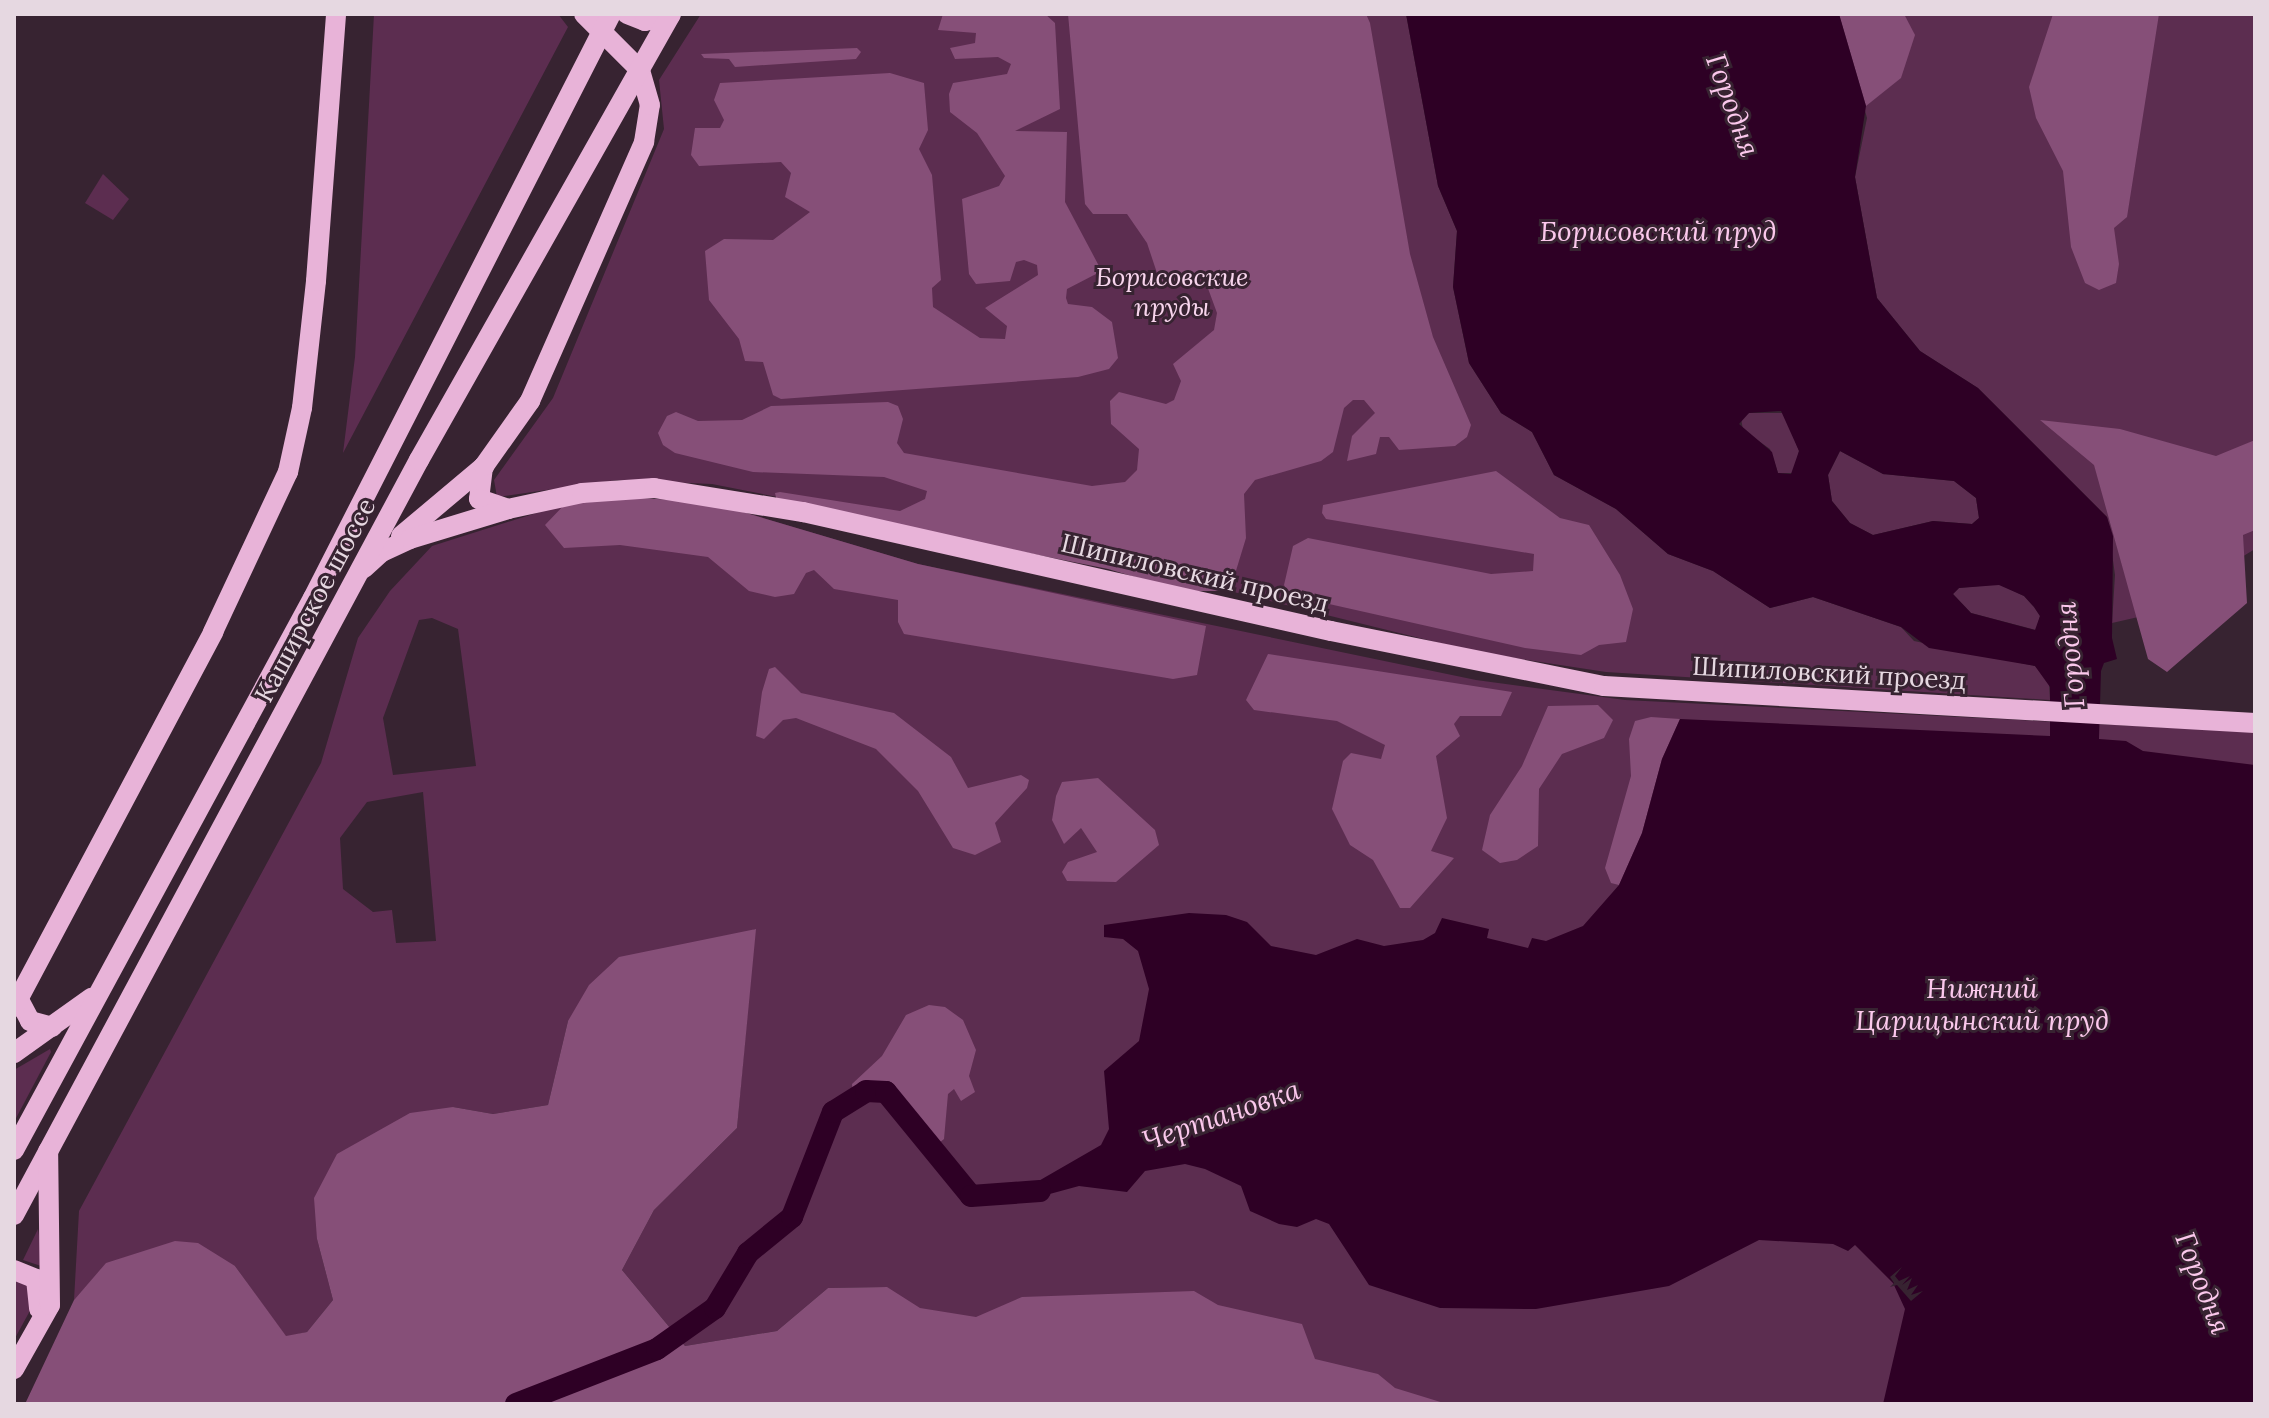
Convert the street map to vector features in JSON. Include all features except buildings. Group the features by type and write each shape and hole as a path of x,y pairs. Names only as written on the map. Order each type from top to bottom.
{"main road":[{"path":"52,1027 30,1021 16,1003 213,632 288,472 302,408 316,281 336,14"},
{"path":"382,552 484,466 511,432 551,363 644,142 650,105 640,70 606,23 584,14"},
{"path":"627,14 645,21 670,15"},
{"name":"Каширское шоссе","path":"14,1215 364,568 670,15"},
{"name":"Каширское шоссе","path":"14,1150 313,598 606,23"},
{"path":"484,466 479,499 508,509"},
{"name":"Шипиловский проезд","path":"364,568 382,552 508,509 623,488 705,494 1604,686 2255,723"},
{"path":"14,1053 98,993"},
{"path":"14,1369 50,1305 48,1151"},
{"path":"14,1270 36,1279 41,1293 37,1324"}],"green space":[{"path":"374,14 558,14 568,27 343,453 355,357"},
{"name":"Борисовские пруды","path":"701,14 1406,14 1438,186 1457,231 1453,287 1469,363 1501,413 1532,432 1554,475 1616,509 1668,554 1713,571 1770,608 1813,597 1901,627 1914,641 2035,666 2049,683 2050,700 1606,672 1476,652 1141,569 712,484 617,480 497,497 494,480 553,398 664,129 659,80"},
{"path":"1839,14 2255,14 2255,549 2147,615 2112,623 2115,575 2107,517 1978,388 1920,351 1877,298 1855,177 1867,118"},
{"path":"103,174 129,199 113,220 85,203"},
{"path":"1749,413 1784,413 1799,451 1794,473 1778,473 1770,449 1743,430 1741,418"},
{"path":"1840,451 1883,474 1954,481 1976,498 1979,518 1972,524 1933,521 1873,535 1850,523 1832,501 1828,475"},
{"path":"709,502 918,564 1476,680 1625,700 2255,732 2255,1404 883,1404 887,1287 828,1288 777,1331 685,1346 622,1270 654,1210 737,1128 755,929 568,1021 548,1105 493,1114 453,1107 317,1239 333,1300 307,1332 286,1337 235,1266 107,1263 74,1300 79,1211 321,763 358,638 390,591 432,546 565,504","holes":["432,618 458,629 476,766 393,775 383,718 419,620","423,792 436,941 396,943 392,910 373,912 343,889 340,838 367,802"]},
{"path":"1999,584 2024,596 2034,607 2040,616 2036,630 1971,613 1953,594 1959,588"},
{"path":"50,1049 51,1052 14,1122 14,1070"},
{"path":"38,1229 44,1267 23,1260"},
{"path":"14,1278 27,1282 32,1307 14,1340"}],"shaded area":[{"path":"943,14 1045,14 1055,23 1060,109 1015,131 1067,132 1065,202 1099,266 1096,274 1067,289 1066,298 1068,304 1092,307 1112,322 1118,358 1109,369 1078,377 781,399 773,395 763,362 745,361 739,339 709,300 705,251 724,239 773,240 810,212 785,197 791,173 781,162 699,166 691,155 695,128 720,128 724,120 714,100 720,83 890,73 924,83 928,130 919,149 932,175 941,280 932,288 933,307 980,338 1005,339 1007,326 985,308 1038,275 1037,265 1024,260 1016,262 1010,281 976,284 969,274 962,199 999,186 1005,176 977,133 950,112 949,94 953,83 1007,74 1011,64 998,57 955,59 950,48 975,43 976,33 938,30"},
{"path":"1068,14 1366,14 1370,23 1410,254 1433,337 1471,425 1467,437 1455,446 1399,450 1389,437 1380,437 1376,454 1347,461 1352,436 1375,413 1364,400 1353,400 1344,408 1333,452 1321,461 1255,480 1244,494 1246,538 1235,574 1220,591 1182,591 1108,569 777,502 775,493 780,492 900,511 925,499 927,491 884,477 753,472 675,453 663,445 658,433 667,416 676,412 698,421 742,420 771,406 888,402 898,406 903,419 897,443 904,453 1092,486 1125,482 1137,470 1139,449 1111,424 1110,401 1119,392 1166,404 1174,400 1181,381 1173,364 1214,330 1217,313 1202,272 1176,286 1161,285 1147,243 1127,214 1093,214 1085,204"},
{"path":"1839,14 1904,14 1915,35 1901,78 1866,106"},
{"path":"2053,14 2159,14 2127,217 2114,228 2119,264 2116,283 2099,290 2085,283 2071,247 2063,171 2036,118 2029,87"},
{"path":"857,48 861,52 856,59 735,67 729,59 704,58 701,54"},
{"path":"2040,420 2120,429 2216,456 2255,440 2255,530 2243,535 2247,603 2167,672 2148,659 2094,465"},
{"path":"1496,471 1560,518 1589,525 1620,575 1633,609 1626,642 1599,645 1581,655 1525,648 1289,595 1284,585 1293,546 1308,538 1491,574 1533,571 1534,554 1326,519 1322,513 1323,505"},
{"path":"622,497 709,502 918,564 1206,626 1197,675 1173,679 904,634 898,622 898,600 834,589 814,570 806,573 794,594 775,597 749,591 708,557 620,545 564,548 545,525 565,504"},
{"path":"1268,654 1512,692 1501,716 1460,716 1454,724 1460,736 1436,756 1447,818 1431,851 1454,858 1410,908 1400,908 1373,860 1350,845 1332,809 1343,761 1351,753 1381,759 1385,745 1337,721 1254,710 1246,700"},
{"path":"775,667 801,693 894,713 951,757 968,788 1021,775 1029,780 1027,788 995,823 1001,842 975,855 953,848 918,791 876,749 796,718 783,720 764,739 756,736 762,692 769,669"},
{"path":"1598,705 1613,720 1604,738 1562,754 1539,789 1538,846 1517,860 1500,863 1482,850 1490,815 1522,766 1548,706"},
{"path":"1651,717 1680,719 1662,759 1642,833 1619,885 1611,883 1605,868 1631,776 1629,739 1635,721"},
{"path":"1098,778 1155,830 1159,845 1116,882 1067,881 1062,872 1068,862 1097,852 1081,828 1064,844 1052,820 1056,796 1062,782"},
{"path":"756,929 737,1128 654,1210 622,1270 685,1346 777,1331 828,1288 887,1287 920,1308 976,1317 1022,1297 1194,1291 1218,1305 1302,1324 1315,1359 1378,1374 1395,1388 1447,1404 25,1404 74,1300 106,1263 175,1241 198,1243 235,1266 286,1336 307,1332 333,1300 317,1239 314,1198 337,1154 410,1113 453,1107 493,1114 548,1105 568,1021 589,985 619,957"},
{"path":"929,1005 945,1007 963,1020 976,1050 969,1076 975,1092 961,1101 954,1089 948,1094 944,1139 930,1150 886,1092 877,1089 853,1097 852,1084 882,1056 906,1015"}],"water":[{"name":"Нижний Царицынский пруд","path":"1406,14 1839,14 1866,106 1855,177 1877,298 1920,351 1978,388 2107,517 2113,536 2112,638 2117,659 2104,663 2101,671 2099,739 2126,741 2143,751 2255,765 2255,1404 1883,1404 1905,1309 1893,1283 1855,1245 1848,1251 1833,1244 1759,1240 1669,1286 1536,1309 1440,1308 1369,1285 1329,1224 1316,1219 1297,1227 1279,1224 1250,1211 1241,1186 1205,1169 1185,1164 1145,1171 1127,1192 1079,1186 1046,1195 1011,1197 1101,1145 1109,1129 1104,1071 1139,1041 1149,989 1138,951 1123,939 1104,937 1104,925 1189,913 1226,915 1247,922 1271,946 1316,955 1357,939 1384,946 1423,940 1435,933 1442,918 1489,929 1487,938 1528,948 1532,938 1546,941 1583,926 1619,885 1642,833 1662,759 1680,719 2050,736 2050,687 2035,666 1929,648 1901,627 1813,597 1770,608 1713,571 1668,554 1616,509 1554,475 1532,432 1501,413 1469,363 1453,287 1457,231 1438,186","holes":["1781,411 1799,451 1791,474 1778,473 1772,452 1739,424 1749,413","1840,451 1883,474 1954,481 1976,498 1979,518 1972,524 1933,521 1873,535 1850,523 1832,501 1828,475","1999,585 2024,596 2040,616 2035,630 1971,613 1953,594 1959,588"]}],"pier":[{"path":"1902,1267 1895,1276 1899,1281 1910,1276 1902,1285 1912,1278 1907,1290 1918,1285 1911,1295 1923,1291 1911,1301 1897,1285 1890,1287 1894,1283 1890,1277"}],"waterway":[{"name":"Чертановка","path":"516,1404 657,1349 715,1308 748,1253 792,1217 833,1112 866,1091 886,1092 971,1196 1040,1191"}],"water label":[{"name":"Городня","path":"1733,105"},
{"name":"Борисовский пруд","path":"1658,231"},
{"name":"Городня","path":"2070,655"},
{"name":"Городня","path":"2203,1283"}]}
